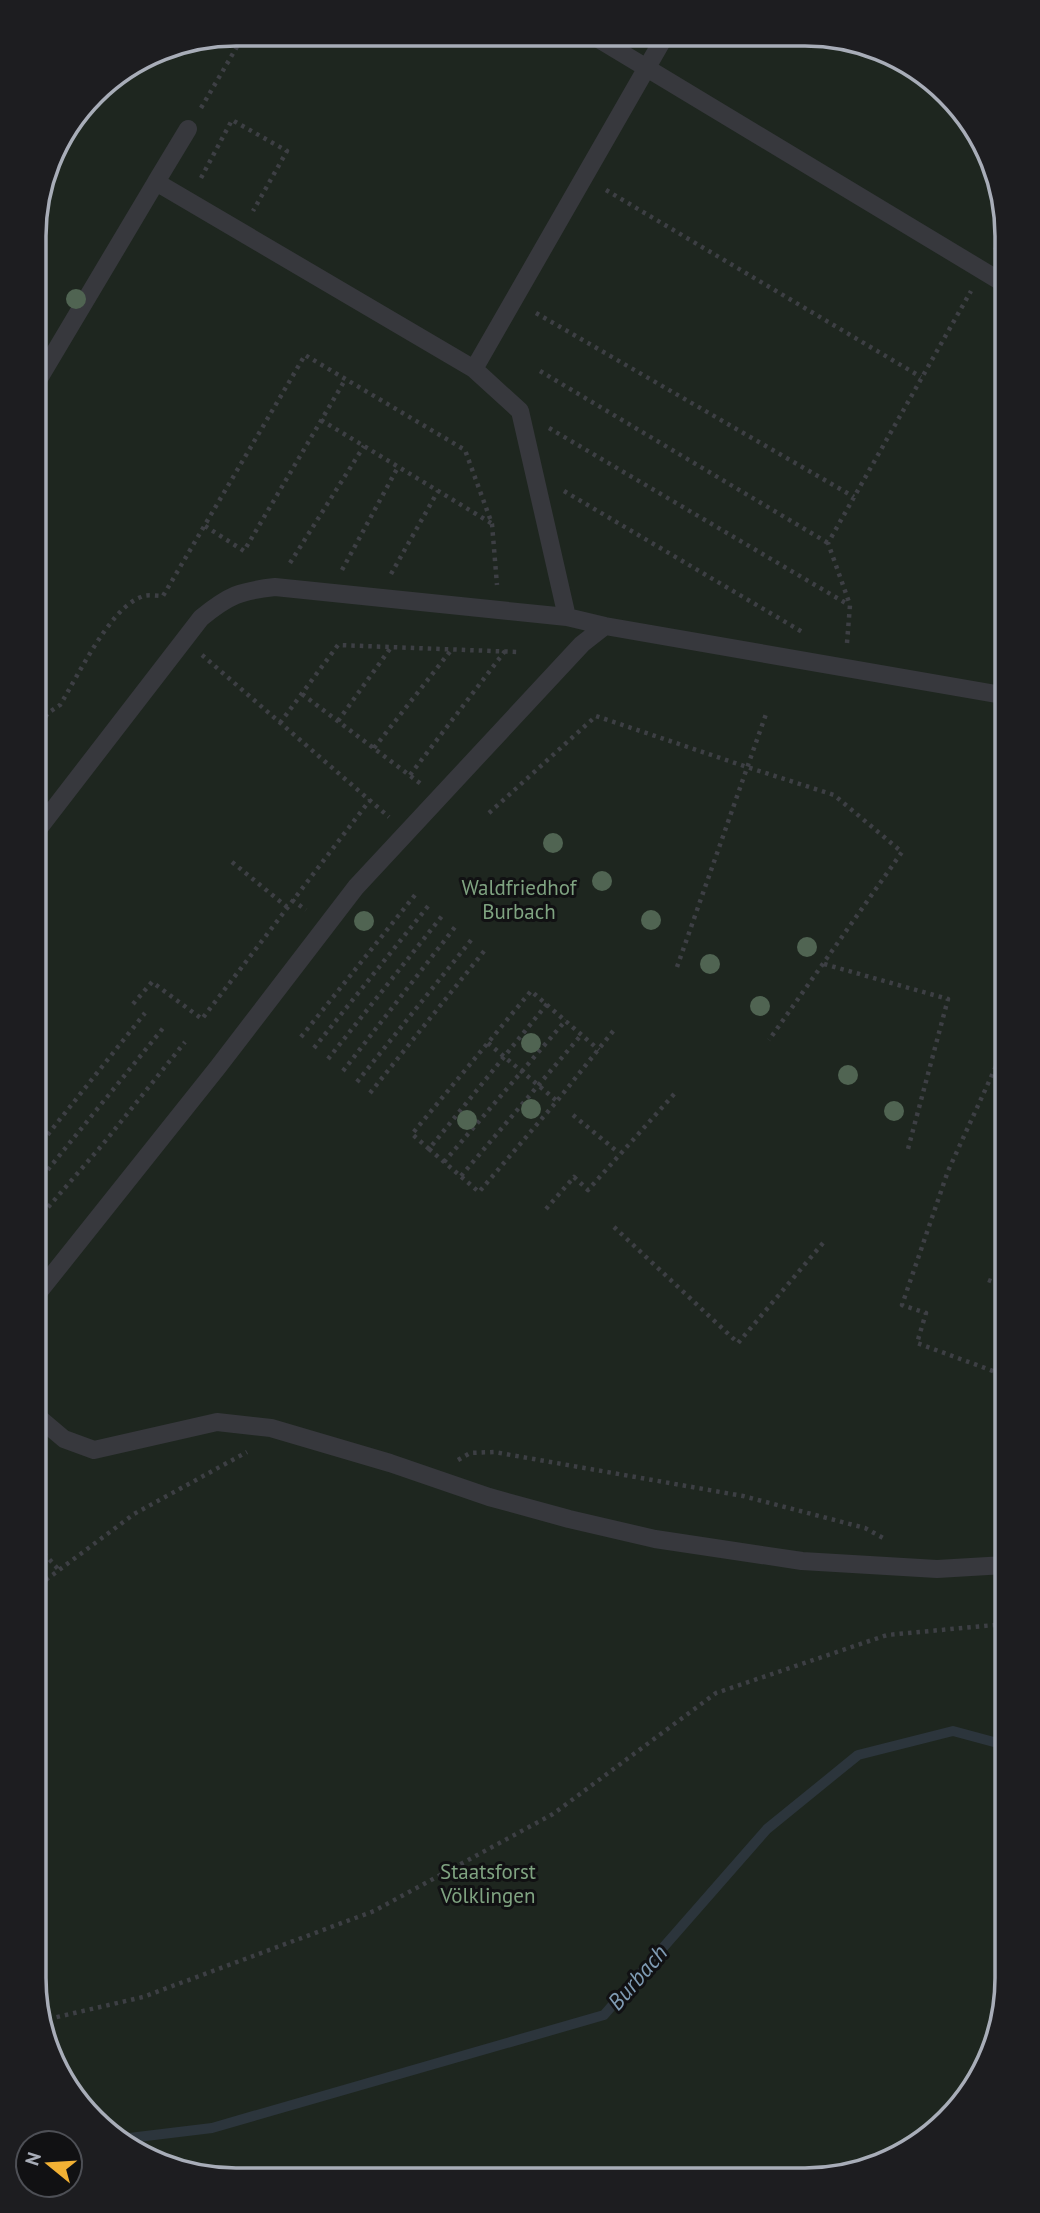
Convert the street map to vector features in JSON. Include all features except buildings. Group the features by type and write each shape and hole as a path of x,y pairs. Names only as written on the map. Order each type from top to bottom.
{"lane":[{"path":"607,45 995,278"},
{"path":"474,369 660,45"},
{"path":"46,367 188,129"},
{"path":"156,182 474,369 520,411 567,617"},
{"path":"46,819 201,618 222,601 246,590 275,587 567,617 605,626 995,694"},
{"path":"45,1284 218,1067 355,887 582,644 605,626"},
{"path":"45,1423 64,1440 94,1450 217,1422 271,1428 390,1463 489,1497 569,1519 668,1541 802,1561 937,1569 994,1566"}],"path":[{"path":"205,101 238,45"},
{"path":"188,200 232,120 287,151 242,231"},
{"path":"584,177 921,377"},
{"path":"828,542 995,251"},
{"path":"514,299 853,497"},
{"path":"46,715 60,705 107,627 122,608 143,596 163,596 305,355 465,450 492,524 499,610"},
{"path":"540,371 828,542 850,605 846,669"},
{"path":"205,526 244,551 345,380"},
{"path":"321,420 492,524"},
{"path":"544,425 850,605"},
{"path":"275,587 364,446"},
{"path":"334,594 339,574 398,467"},
{"path":"535,474 811,637"},
{"path":"383,598 390,576 438,491"},
{"path":"184,640 405,831"},
{"path":"280,723 338,645 518,652"},
{"path":"338,721 392,646"},
{"path":"374,748 452,649"},
{"path":"410,775 505,652"},
{"path":"302,694 439,797"},
{"path":"677,967 766,714"},
{"path":"489,813 596,716 747,768 834,794 902,852 769,1040"},
{"path":"133,1004 152,982 202,1019 370,800"},
{"path":"232,862 287,907"},
{"path":"301,1037 415,895"},
{"path":"292,900 310,912"},
{"path":"314,1048 429,905"},
{"path":"328,1059 442,916"},
{"path":"343,1071 455,928"},
{"path":"358,1082 472,939"},
{"path":"370,1093 485,950"},
{"path":"824,964 948,999 908,1149"},
{"path":"599,1049 531,991 412,1134 480,1192 557,1101 599,1049 614,1030"},
{"path":"429,1149 547,1004"},
{"path":"45,1137 145,1013"},
{"path":"444,1162 566,1020"},
{"path":"45,1173 164,1027"},
{"path":"461,1176 582,1034"},
{"path":"45,1210 185,1042"},
{"path":"488,1043 557,1101"},
{"path":"994,1371 916,1343 926,1313 902,1306 948,1171 995,1069"},
{"path":"546,1209 574,1177 588,1190 676,1092"},
{"path":"573,1115 619,1153"},
{"path":"614,1227 738,1343 823,1243"},
{"path":"988,1280 994,1282"},
{"path":"45,1580 134,1514 251,1450 271,1428"},
{"path":"427,1476 470,1453 494,1452 743,1496 865,1528 889,1542"},
{"path":"45,1555 59,1570"},
{"path":"50,2019 143,1997 374,1912 553,1814 716,1693 887,1635 994,1625"}],"green space":[{"name":"Waldfriedhof Burbach","path":"805,45 842,49 889,65 910,77 939,101 969,140 988,186 995,235 994,1990 984,2039 975,2062 955,2093 939,2112 910,2136 889,2148 854,2161 805,2168 235,2168 198,2164 151,2148 130,2136 101,2112 71,2073 52,2027 45,1978 46,223 52,186 60,163 71,140 93,110 130,77 151,65 211,47"}],"waterway":[{"name":"Burbach","path":"133,2138 212,2128 604,2015 767,1829 858,1755 953,1731 994,1742"}],"park label":[{"name":"Staatsforst Völklingen","path":"488,1883"}]}
